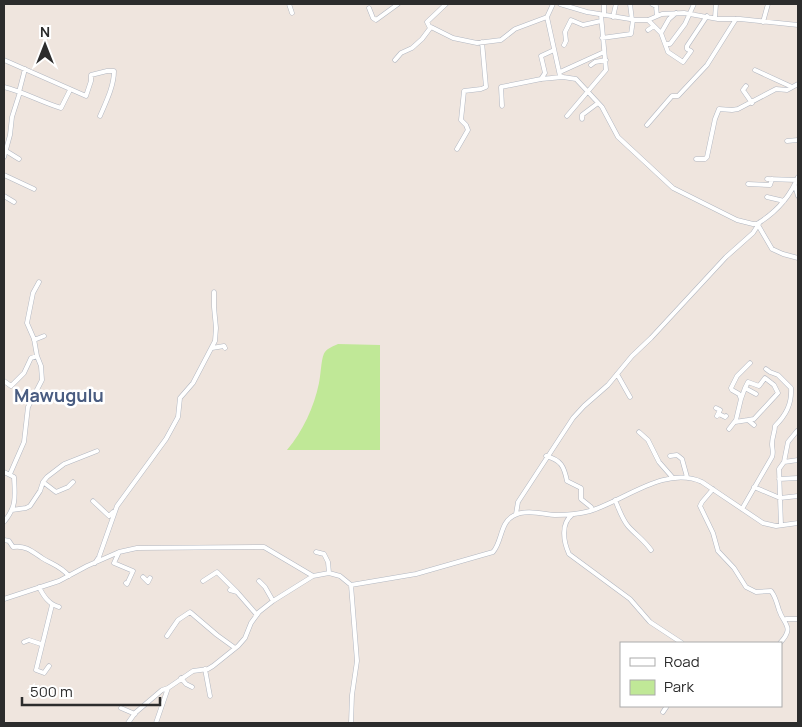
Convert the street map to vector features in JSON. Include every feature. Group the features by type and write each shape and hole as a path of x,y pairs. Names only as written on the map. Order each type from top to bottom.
{"street":[{"path":"289,4 292,14"},
{"path":"369,8 373,18 376,20 398,4"},
{"path":"446,4 427,22 430,28 461,41 473,43 504,39 515,29 547,17"},
{"path":"552,4 547,17 554,50 563,77"},
{"path":"560,4 602,15 632,20 648,20 662,14 689,13 715,18 798,25"},
{"path":"566,116 606,70 601,21 604,4"},
{"path":"613,17 616,4"},
{"path":"602,38 631,34 630,4"},
{"path":"652,4 656,6 657,16"},
{"path":"666,44 670,44 674,40 685,24 694,4"},
{"path":"715,18 716,4"},
{"path":"763,22 768,4"},
{"path":"661,33 669,19 676,13"},
{"path":"648,20 661,33 669,53 683,62 691,51 687,49 687,46 707,16"},
{"path":"647,125 672,96 678,96 707,65 736,19"},
{"path":"564,45 566,41 565,32 571,20 583,25 601,21"},
{"path":"648,30 654,26"},
{"path":"396,60 401,53 412,48 422,39 430,28"},
{"path":"457,149 468,130 461,120 464,91 486,87 482,42"},
{"path":"541,79 544,72 541,56 554,50"},
{"path":"560,72 604,52"},
{"path":"4,60 86,96 91,75 114,71 113,84 100,116"},
{"path":"591,65 595,62 606,60"},
{"path":"4,158 12,117 25,69"},
{"path":"755,70 792,87"},
{"path":"502,106 501,87 541,79 563,77 576,79 598,103 618,137 673,188 737,220 759,224"},
{"path":"696,159 705,159 707,157 719,109 732,110 752,103 776,89 786,90 798,84"},
{"path":"746,86 743,90 752,103"},
{"path":"4,87 61,108 70,90"},
{"path":"582,119 582,116 598,103"},
{"path":"787,141 798,140"},
{"path":"6,151 19,159"},
{"path":"4,175 34,189"},
{"path":"516,514 518,502 537,474 546,456 573,418 608,385 632,356 652,338 726,257 778,208 795,186 798,179 767,179"},
{"path":"748,184 770,185 772,179"},
{"path":"795,186 798,196"},
{"path":"4,196 14,202"},
{"path":"767,197 784,201"},
{"path":"759,224 772,249 798,258"},
{"path":"10,474 24,442 28,407 41,384 42,374 34,340 27,323 33,293 39,282"},
{"path":"94,501 109,516 113,513 166,439 178,417 180,398 193,383 212,348 216,336 214,292"},
{"path":"34,340 44,336"},
{"path":"212,348 224,346 225,348"},
{"path":"4,381 11,386 24,372 31,358 37,356"},
{"path":"741,399 739,394 731,388 737,376 750,364"},
{"path":"742,509 774,453 772,442 775,426 784,417 785,411 789,407 791,388 778,375 766,369"},
{"path":"616,374 630,397"},
{"path":"729,429 735,422 748,382 759,386 765,378 774,385 778,393 754,419 735,422"},
{"path":"745,388 756,394"},
{"path":"716,408 720,409 718,414 726,416"},
{"path":"748,420 754,425"},
{"path":"781,525 779,469 788,442 797,431"},
{"path":"639,432 648,440 659,462 673,478"},
{"path":"12,510 30,506 40,491 43,482 64,464 97,451"},
{"path":"670,456 677,455 682,459 687,477"},
{"path":"546,456 554,458 562,464 567,481 581,488 580,500 591,507 592,510"},
{"path":"769,463 782,464 798,460"},
{"path":"4,472 14,477 16,496 12,510 4,522"},
{"path":"351,585 416,574 490,554 496,549 501,533 508,521 516,514 574,514 592,510 636,489 673,478 687,477 697,480 763,523 781,525 798,523"},
{"path":"779,479 798,478"},
{"path":"43,482 56,492 68,487 73,482"},
{"path":"754,487 780,498 798,496"},
{"path":"713,489 700,506 713,533 718,551 734,568 749,589 756,592 771,592 774,594 780,613 786,619 787,635 781,642"},
{"path":"615,500 628,526 643,539 651,550"},
{"path":"95,563 100,557 117,506"},
{"path":"574,514 566,520 564,526 569,554 630,599 650,622 680,642"},
{"path":"4,540 9,541 13,547 20,546 30,549 60,567 69,576"},
{"path":"4,599 59,581 119,552 138,548 264,547 313,576"},
{"path":"119,552 114,563 133,571 127,581 128,584 126,583"},
{"path":"316,552 324,554 328,562 329,574"},
{"path":"203,581 218,572 257,615"},
{"path":"128,723 135,714 162,690 193,671 213,666 236,648 245,638 251,623 257,615 273,601 313,576 329,574 340,576 351,585 357,661 352,695 351,723"},
{"path":"142,577 148,582 150,578"},
{"path":"259,581 273,601"},
{"path":"39,587 52,605 59,607"},
{"path":"230,590 237,592"},
{"path":"49,666 44,673 36,670 52,605"},
{"path":"167,636 178,620 190,612 236,648"},
{"path":"786,619 798,619"},
{"path":"24,642 29,640 41,644"},
{"path":"205,669 210,696"},
{"path":"181,678 192,687"},
{"path":"156,723 168,688"},
{"path":"663,712 666,707"},
{"path":"121,708 135,714"}],"green space":[{"path":"338,344 380,345 380,450 287,450 303,427 311,410 319,383 324,354 328,349"}],"district":[{"name":"Mawugulu","path":"59,396"}]}
